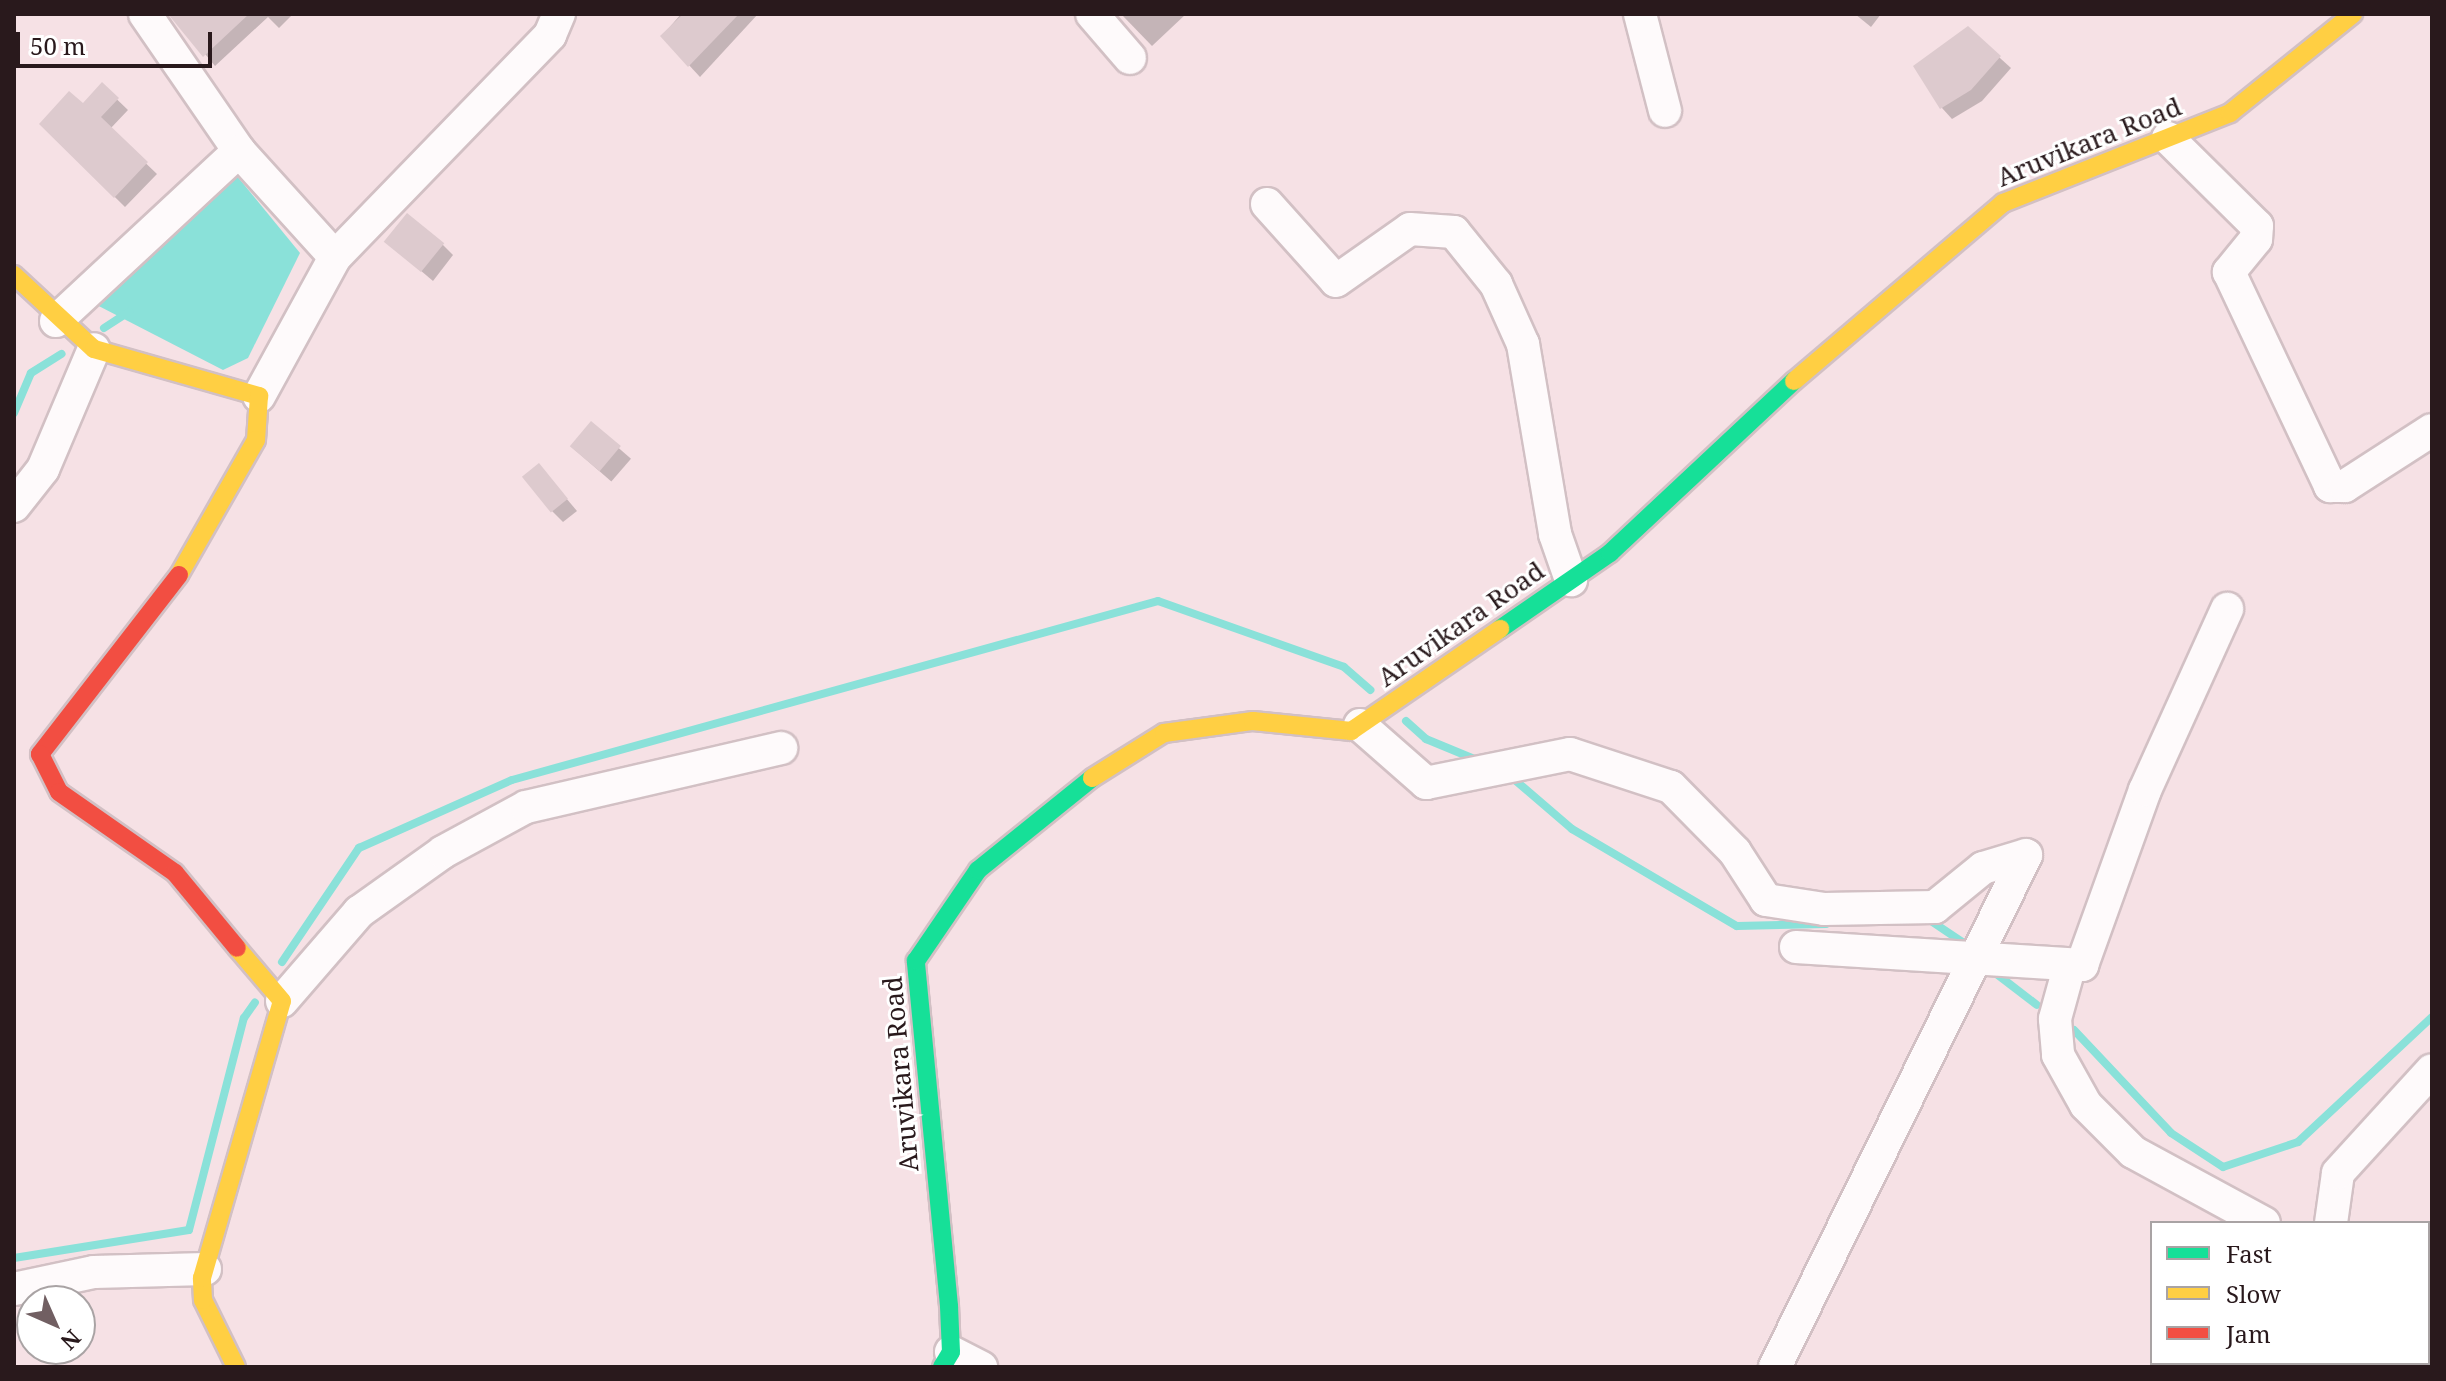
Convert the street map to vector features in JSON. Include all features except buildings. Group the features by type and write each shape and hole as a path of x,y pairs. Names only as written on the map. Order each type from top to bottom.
{"main road":[{"name":"Aruvikara Road","path":"946,1360 916,961 978,870 1074,789 1164,733 1253,721 1351,731 1610,553 1865,314 2003,203 2230,113 2353,14"},
{"path":"14,275 56,321 94,349 259,396 256,440 182,571 40,754 59,792 175,873 282,1001 277,1038 205,1269 203,1300 236,1367"}],"street":[{"path":"145,14 239,151 335,257"},
{"path":"259,396 335,257 550,35 559,14"},
{"path":"1092,14 1130,58"},
{"path":"1640,14 1665,111"},
{"path":"2168,138 2257,226 2256,239 2229,272 2326,481 2345,486 2432,430"},
{"path":"56,321 239,151"},
{"path":"1267,204 1336,281 1410,229 1454,232 1463,243 1496,284 1523,344 1555,534 1571,580"},
{"path":"14,506 43,469 94,349"},
{"path":"1796,947 2069,968 2086,960 2145,790 2227,609"},
{"path":"1360,725 1426,783 1471,778 1520,762 1570,754 1671,787 1735,852 1766,900 1824,909 1935,907 1983,868 2026,855 1977,961 1775,1367"},
{"path":"282,1001 359,912 443,852 526,807 781,748"},
{"path":"2069,968 2055,1019 2058,1055 2086,1105 2133,1152 2260,1221"},
{"path":"2331,1221 2338,1173 2432,1070"},
{"path":"14,1289 94,1272 205,1269"},
{"path":"946,1360 981,1367"}],"water":[{"path":"237,176 300,253 248,358 223,370 89,301"}],"waterway":[{"path":"104,328 129,312"},
{"path":"14,413 31,373 62,354"},
{"path":"282,962 359,848 512,780 1158,601 1344,667 1370,690"},
{"path":"1406,721 1426,739 1479,761"},
{"path":"1509,775 1572,829 1737,926 1826,924"},
{"path":"1931,921 1962,942"},
{"path":"1994,972 2037,1005"},
{"path":"14,1258 189,1230 244,1018 255,1002"},
{"path":"2074,1030 2171,1133 2223,1167 2298,1142 2432,1017"}],"traffic: fast":[{"path":"1500,629 1610,553 1794,381"},
{"path":"942,1367 951,1352 949,1306 916,961 978,870 1092,778"}],"traffic: slow":[{"path":"1794,381 2003,203 2230,113 2353,14"},
{"path":"14,275 94,349 259,396 256,440 179,575"},
{"path":"1092,778 1164,733 1253,721 1351,731 1500,629"},
{"path":"236,1367 203,1300 202,1278 282,1001 237,948"}],"traffic: jam":[{"path":"179,575 40,754 59,792 175,873 237,948"}]}
